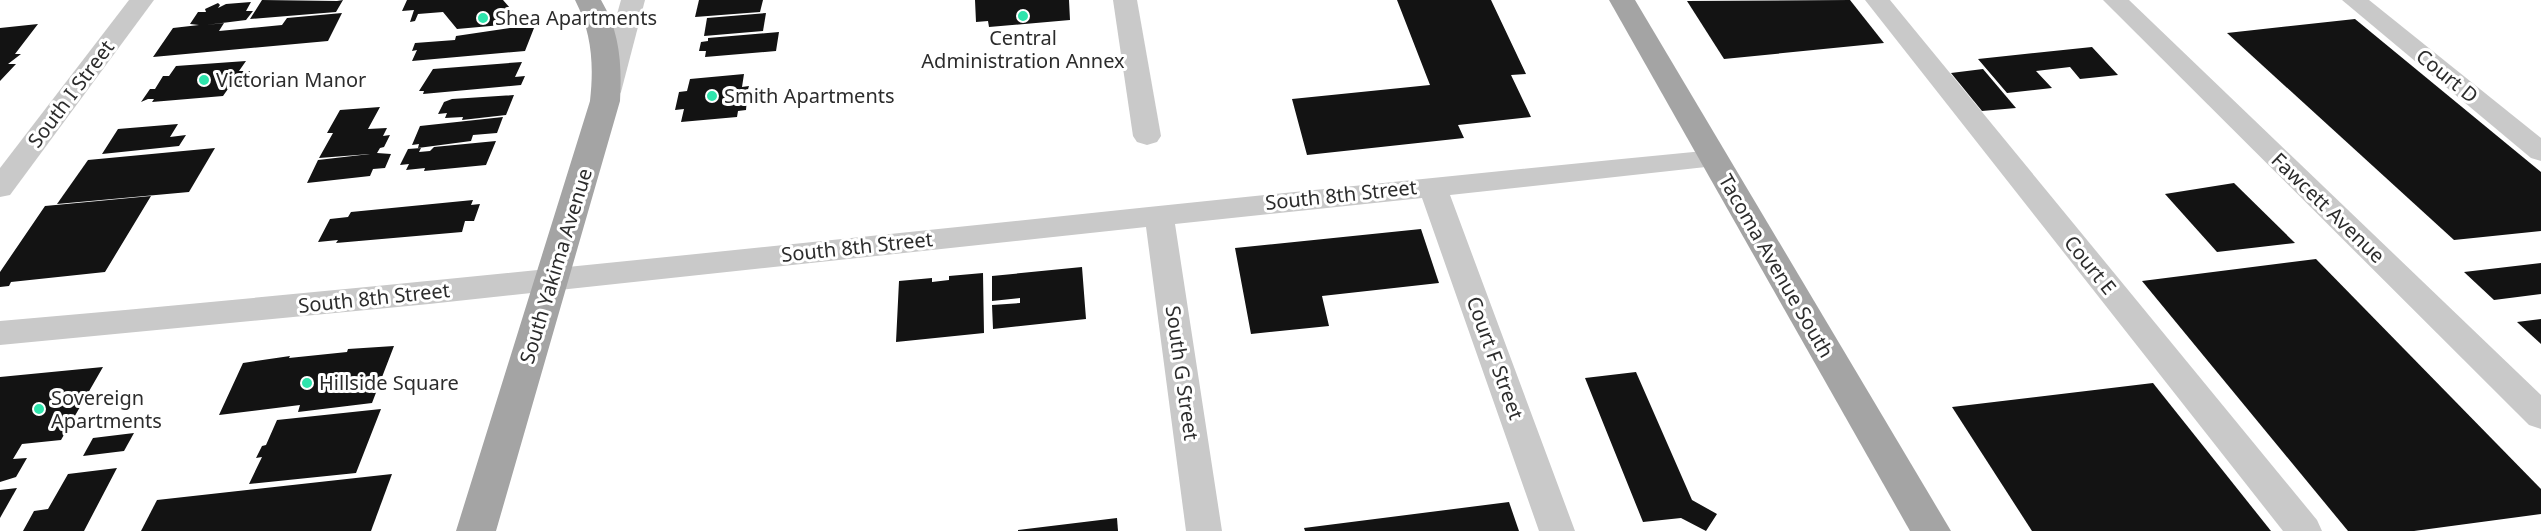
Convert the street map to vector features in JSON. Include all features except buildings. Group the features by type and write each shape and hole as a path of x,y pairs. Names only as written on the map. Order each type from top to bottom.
{"main road":[{"path":"588,0 598,16 605,36 608,75 606,101"},
{"name":"Tacoma Avenue South","path":"1622,0 1844,388 1932,531"},
{"name":"South Yakima Avenue","path":"476,531 606,101"}],"street":[{"name":"South I Street","path":"0,188 142,0"},
{"name":"South Yakima Avenue","path":"606,101 633,0"},
{"path":"1125,0 1147,136"},
{"name":"Court E","path":"1877,0 2304,531"},
{"name":"Fawcett Avenue","path":"2115,0 2541,416"},
{"name":"Court D","path":"2354,0 2541,152"},
{"name":"South 8th Street","path":"0,333 214,315 1159,216 1432,185 1714,159"},
{"name":"Court F Street","path":"1432,185 1557,531"},
{"name":"South G Street","path":"1159,216 1204,531"}],"place":[{"name":"Central Administration Annex","path":"1023,16"},
{"name":"Shea Apartments","path":"483,18"},
{"name":"Victorian Manor","path":"204,80"},
{"name":"Smith Apartments","path":"712,96"},
{"name":"Hillside Square","path":"307,383"},
{"name":"Sovereign Apartments","path":"39,409"}]}
